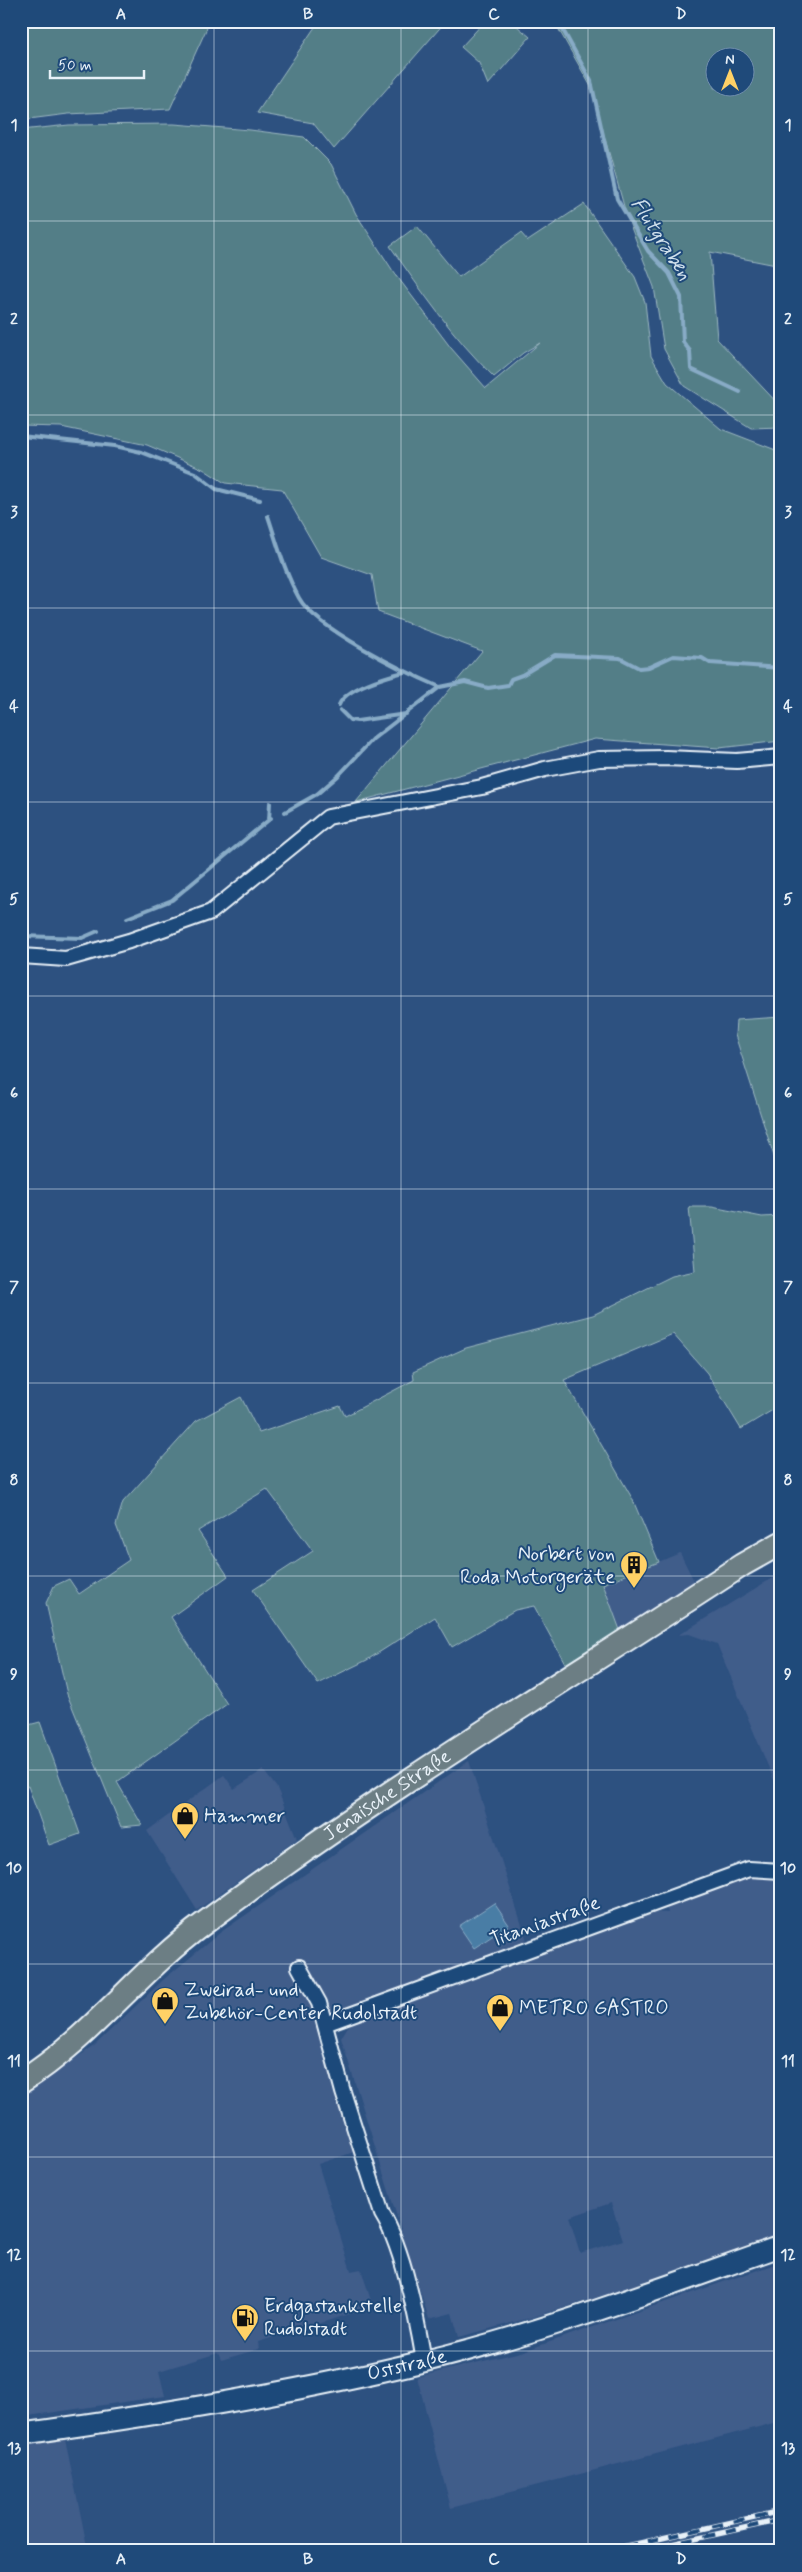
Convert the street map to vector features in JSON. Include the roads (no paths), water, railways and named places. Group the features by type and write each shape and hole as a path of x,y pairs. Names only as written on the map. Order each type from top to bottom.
{"main road":[{"name":"Jenaische Straße","path":"21,2082 74,2044 178,1942 349,1819 742,1565 781,1543"}],"street":[{"path":"21,956 66,959 129,941 210,912 328,817 482,787 545,769 599,759 737,761 781,757"},
{"name":"Titaniastraße","path":"325,2024 749,1869 781,1871"},
{"path":"299,1967 319,2003 343,2092 382,2214 389,2225 408,2286 424,2361"},
{"name":"Oststraße","path":"21,2434 180,2410 424,2361 554,2323 781,2246"}],"waterway":[{"name":"Flutgraben","path":"558,21 591,81 617,199 648,251 669,273 681,297 683,342 690,351 691,369 740,392"},
{"path":"21,436 115,446 141,452 195,473 216,489 260,500"},
{"path":"268,516 290,578 299,598 308,610 342,636 385,661 440,687"},
{"path":"285,812 317,794 338,776 373,739 440,687 465,682 488,688 508,685 511,679 522,675 555,655 620,658 639,668 649,667 673,656 702,658 710,663 781,668"},
{"path":"339,705 349,693 358,688 404,672"},
{"path":"340,710 350,720 357,721 406,714"},
{"path":"269,820 270,803"},
{"path":"127,918 172,900 271,818"},
{"path":"21,936 82,938 98,931"}],"railway":[{"path":"605,2551 781,2511"},
{"path":"640,2551 781,2520"}],"place":[{"name":"Norbert von Roda Motorgeräte","path":"634,1589"},
{"name":"Hammer","path":"185,1840"},
{"name":"Zweirad- und Zubehör-Center Rudolstadt","path":"165,2025"},
{"name":"METRO GASTRO","path":"500,2032"},
{"name":"Erdgastankstelle Rudolstadt","path":"245,2342"}]}
